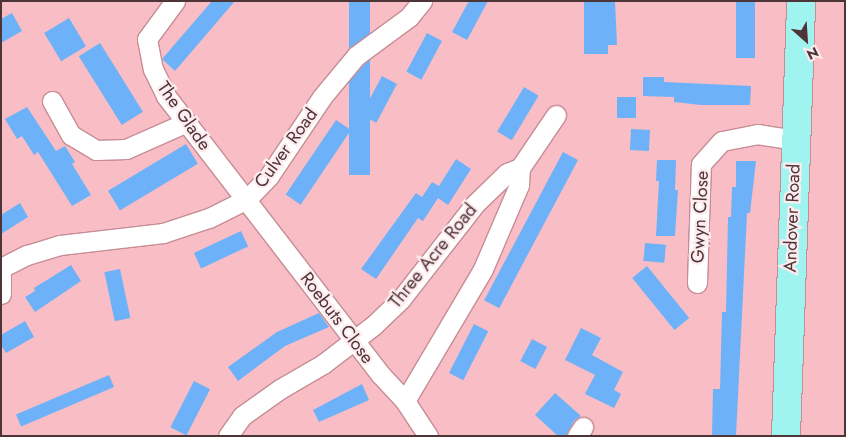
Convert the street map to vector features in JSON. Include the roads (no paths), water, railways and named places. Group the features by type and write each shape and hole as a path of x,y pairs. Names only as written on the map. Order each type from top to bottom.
{"main road":[{"name":"Andover Road","path":"786,436 801,1"}],"street":[{"name":"The Glade","path":"175,1 147,40 153,69 186,123 247,199"},
{"name":"Culver Road","path":"1,268 27,255 60,245 163,233 210,218 247,199 269,176 322,97 356,56 410,17 422,1"},
{"path":"52,101 70,136 96,150 126,149 186,123"},
{"name":"Three Acre Road","path":"405,401 484,269 519,185 520,168 556,116"},
{"name":"Gwyn Close","path":"696,283 701,164 722,141 756,134 795,140"},
{"name":"Three Acre Road","path":"228,436 242,416 354,341 401,299 475,204 507,173 520,168"},
{"name":"Roebuts Close","path":"247,199 354,341 405,401 428,436"},
{"path":"1,276 1,294"}]}
